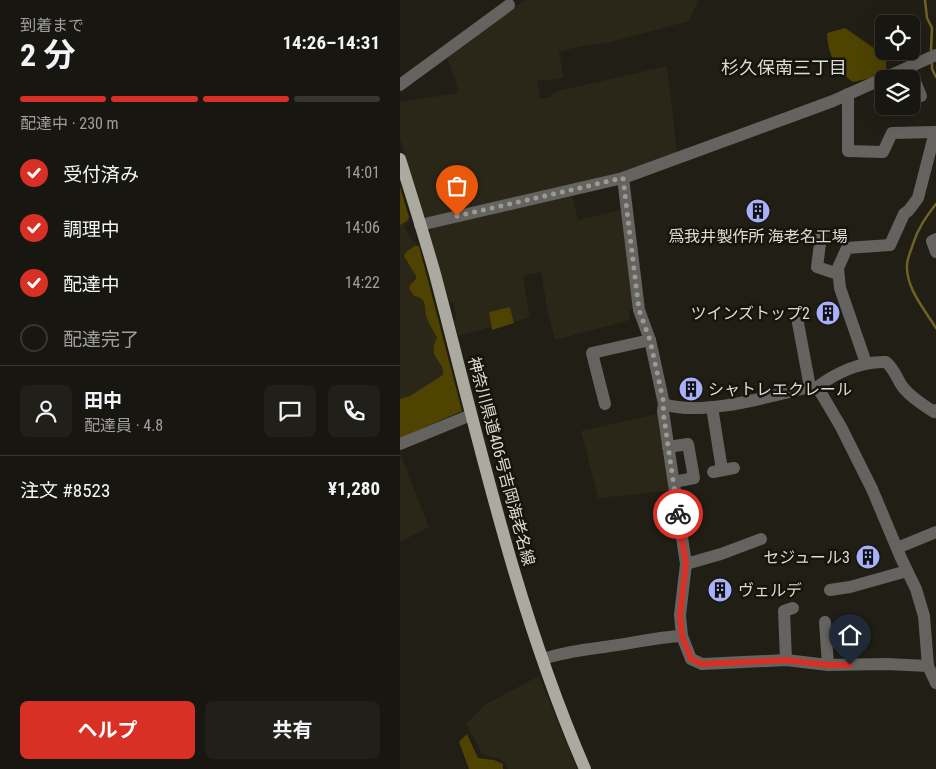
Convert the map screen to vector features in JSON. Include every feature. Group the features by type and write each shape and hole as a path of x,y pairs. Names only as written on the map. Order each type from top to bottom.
{"main road":[{"name":"神奈川県道406号吉岡海老名線","path":"400,158 434,272 502,529 543,659 566,725 585,769"}],"street":[{"path":"400,84 509,5"},
{"path":"420,225 623,178 848,94 936,55"},
{"path":"909,67 921,96"},
{"path":"848,94 848,151 883,152 892,133 935,132 918,198 904,214 890,245 847,248 838,268 840,288 866,363"},
{"path":"623,178 639,310 650,340 664,404 663,411 668,448 686,564 680,615 682,636 691,659 702,664 786,660 828,665 886,664 928,666"},
{"path":"821,236 817,267 838,274"},
{"path":"936,240 932,241 936,252"},
{"path":"798,323 813,387 821,393 841,427 869,482 916,589 924,616 928,666 936,683"},
{"path":"605,404 592,353 650,340"},
{"path":"664,404 675,408 748,402 813,387 860,364 886,362 893,368 901,385 914,398 934,412 936,410"},
{"path":"712,406 723,470"},
{"path":"400,444 471,414"},
{"path":"668,448 688,444 694,478 674,482"},
{"path":"897,548 936,532"},
{"path":"686,564 721,554 761,538"},
{"path":"830,590 850,587 907,571"},
{"path":"786,660 784,611 793,608"},
{"path":"825,622 828,665"},
{"path":"543,659 565,652 682,636"}],"shaded area":[{"path":"525,0 698,0 689,21 607,43 582,46 559,52 564,78 537,81 540,99 551,97 554,92 667,66 677,152 621,176 429,218 424,216 400,139 400,102 458,93 447,58 471,38"},
{"path":"845,28 875,49 875,60 886,60 886,69 875,70 875,76 871,78 853,82 837,66 831,54 827,33"},
{"path":"400,187 410,221 404,226 411,239 419,246 462,411 400,438"},
{"path":"400,187 409,217 408,220 400,225"},
{"path":"572,195 578,220 624,209 636,308 629,310 630,320 555,340 541,272 523,276 530,317 514,322 510,307 489,312 491,327 458,336 454,320 457,317 453,303 449,301 429,233 432,228"},
{"path":"415,246 419,246 462,411 400,438 400,399 410,396 443,375 443,370 434,350 437,338 427,318 424,303 422,299 414,296 409,288 416,279 416,276 404,256 406,252"},
{"path":"510,307 514,323 492,330 489,312"},
{"path":"657,414 670,489 668,491 598,498 581,431"},
{"path":"400,453 429,527 400,542"},
{"path":"539,676 577,769 508,769 507,765 498,758 483,755 466,724 486,704"},
{"path":"467,734 478,758 494,760 503,764 503,769 469,769 459,742"}],"waterway":[{"path":"925,0 927,18 932,28 931,50"},
{"path":"932,64 936,77"},
{"path":"936,204 917,233 908,257 907,266 913,291 936,328"}],"way so far":[{"path":"457,216 623,178 639,310 650,340 664,404 663,411 678,514"}],"place":[{"name":"爲我井製作所 海老名工場","path":"758,211"},
{"name":"ツインズトップ2","path":"828,313"},
{"name":"シャトレエクレール","path":"691,389"},
{"name":"セジュール3","path":"868,557"},
{"name":"ヴェルデ","path":"720,590"}],"district":[{"name":"杉久保南三丁目","path":"784,68"}],"route":[{"path":"678,514 686,564 680,615 682,636 691,659 702,664 786,660 828,665 850,665"}]}
